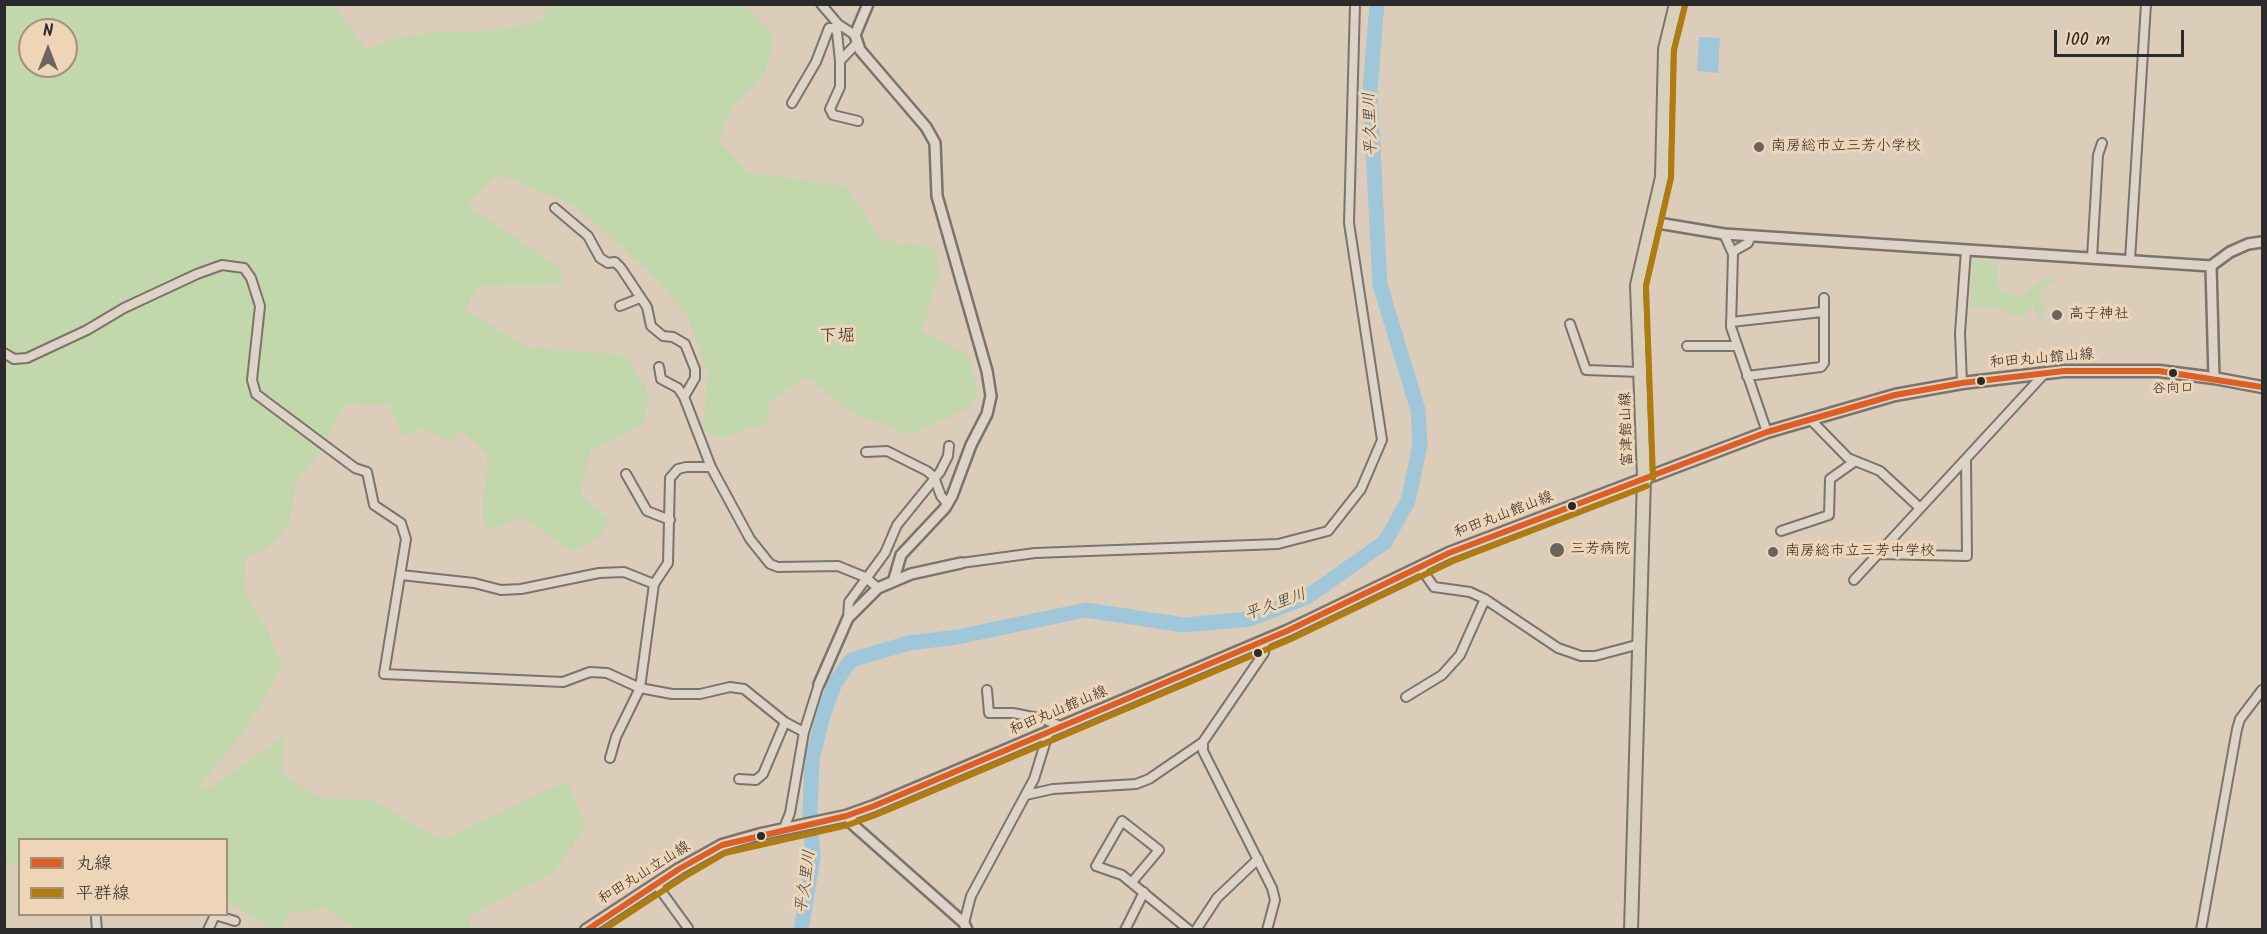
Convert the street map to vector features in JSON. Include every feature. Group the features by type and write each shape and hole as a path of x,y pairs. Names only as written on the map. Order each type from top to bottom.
{"main road":[{"name":"富津館山線","path":"1631,930 1644,478 1638,285 1664,160 1665,48 1676,4"},
{"name":"和田丸山館山線","path":"788,828 848,815 1048,734 1265,640 1496,534 1767,432 1810,419 1884,398 1962,383 2045,373 2105,369 2159,371 2262,387"},
{"name":"和田丸山立山線","path":"586,930 656,884 722,846 788,828"}],"street":[{"path":"821,4 838,24 856,39 860,50 926,127 935,143 937,196 987,371 991,396 987,414 971,445 948,504 901,555 894,579"},
{"path":"840,61 856,39 868,4"},
{"path":"848,618 878,588 894,579 962,563 1035,553 1278,544 1329,531 1361,489 1382,440 1349,223 1355,4"},
{"path":"2130,260 2146,4"},
{"path":"792,103 816,62 829,28 834,28 837,32 840,61 840,87 830,109 833,115 858,121"},
{"path":"2092,258 2098,155 2102,144"},
{"path":"555,208 588,236 600,258 608,263 615,262 621,268 647,307 651,326 663,336 673,337 685,344 692,357 695,378 684,397"},
{"path":"1652,222 1724,234 2211,266 2230,252 2248,244 2262,242"},
{"path":"1724,234 1732,252 1731,322 1736,346 1767,432"},
{"path":"1732,252 1748,243 1750,236"},
{"path":"1962,383 1960,333 1966,249"},
{"path":"4,353 14,359 27,358 87,330 124,308 197,274 222,265 243,268 251,278 260,306 252,380 256,394 355,468 367,472 374,505 401,523 406,539 384,674 563,682 590,672 607,674 640,688 691,694 730,687 744,689 785,722 804,732"},
{"path":"2211,266 2214,378"},
{"path":"620,306 640,298"},
{"path":"1748,376 1821,367 1824,363 1822,312 1824,298"},
{"path":"1731,322 1822,312"},
{"path":"1570,324 1586,370 1640,372"},
{"path":"1687,346 1736,346"},
{"path":"659,367 661,379 678,388 684,397 711,467 750,539 770,564 778,567 838,566 867,579 878,588"},
{"path":"1854,580 2045,373"},
{"path":"1810,419 1854,462 1880,471 1920,508"},
{"path":"788,828 804,732 819,684 848,618 849,602 885,553 897,525 948,456 948,446"},
{"path":"866,452 887,451 927,471 934,477 941,496 948,504"},
{"path":"1877,554 1967,556 1966,459"},
{"path":"1781,531 1829,515 1830,479 1854,462"},
{"path":"610,758 616,737 640,688 654,584 668,563 670,478 678,469 711,467"},
{"path":"626,474 647,511 670,520"},
{"path":"1420,567 1434,587 1470,592 1485,599 1558,648 1581,656 1618,651 1640,644"},
{"path":"401,574 474,583 501,590 521,589 599,573 624,572 654,584"},
{"path":"1406,697 1442,675 1460,655 1485,599"},
{"path":"1026,795 1053,789 1136,784 1149,779 1203,741 1264,653 1265,640"},
{"path":"987,690 989,713 1013,713 1043,719 1063,727"},
{"path":"2201,930 2237,729 2240,719 2262,690"},
{"path":"739,779 756,780 763,774 785,722"},
{"path":"966,926 972,896 1026,795 1048,734"},
{"path":"1203,741 1203,751 1272,888 1275,900 1267,930"},
{"path":"848,815 850,823 966,926"},
{"path":"1132,882 1159,850 1122,821 1096,866 1122,875 1189,930"},
{"path":"1196,930 1217,898 1258,859"},
{"path":"656,884 688,928"},
{"path":"1125,930 1144,892"},
{"path":"208,930 214,916"},
{"path":"218,916 235,921"},
{"path":"96,918 98,930"}],"green space":[{"path":"5,5 334,5 366,49 395,38 437,32 490,31 542,21 548,5 744,5 775,37 765,72 732,108 718,142 749,172 846,186 881,240 935,247 939,274 922,331 967,354 979,394 966,409 912,435 854,414 806,377 769,403 767,424 717,439 703,428 708,375 687,315 646,268 573,205 498,174 467,204 559,268 563,285 479,286 464,309 527,347 625,355 649,393 643,424 590,451 580,494 610,520 599,538 571,551 524,518 486,531 482,513 488,454 461,430 449,441 421,428 403,437 389,404 345,405 319,455 296,482 290,523 267,549 245,557 244,591 267,629 282,666 244,733 199,786 211,787 285,736 281,772 313,795 325,798 372,800 441,840 567,781 586,826 555,872 468,917 472,929 356,929 326,909 291,912 282,929 273,930 228,901 228,838 18,838 18,867 5,862"},
{"path":"1972,260 1995,261 1998,290 2012,295 2025,295 2041,280 2055,278 2038,296 2039,302 2044,304 2044,317 2039,318 2033,305 2023,318 1995,307 1971,308"}],"water":[{"path":"1699,37 1720,38 1718,73 1697,71"}],"waterway":[{"name":"平久里川","path":"801,930 813,858 810,815 812,760 824,712 835,683 851,660 909,643 957,637 1086,610 1184,625 1250,619 1307,597 1385,542 1408,501 1420,445 1418,410 1380,285 1370,90 1377,4"}],"transit line":[{"name":"平群線","path":"1653,478 1646,286 1671,178 1674,50 1685,6"},
{"name":"丸線","path":"587,930 679,869 722,845 846,816 874,806 1287,631 1449,553 1767,432 1895,395 1962,383 2064,371 2159,371 2262,387"},
{"name":"平群線","path":"603,930 725,853 848,825 878,814 1291,639 1453,561 1647,486"}],"place":[{"name":"南房総市立三芳小学校","path":"1759,147"},
{"name":"高子神社","path":"2057,315"},
{"name":"谷向口","path":"2173,373"},
{"name":"三芳病院","path":"1557,550"},
{"name":"南房総市立三芳中学校","path":"1773,552"}],"district":[{"name":"下堀","path":"837,338"}]}
